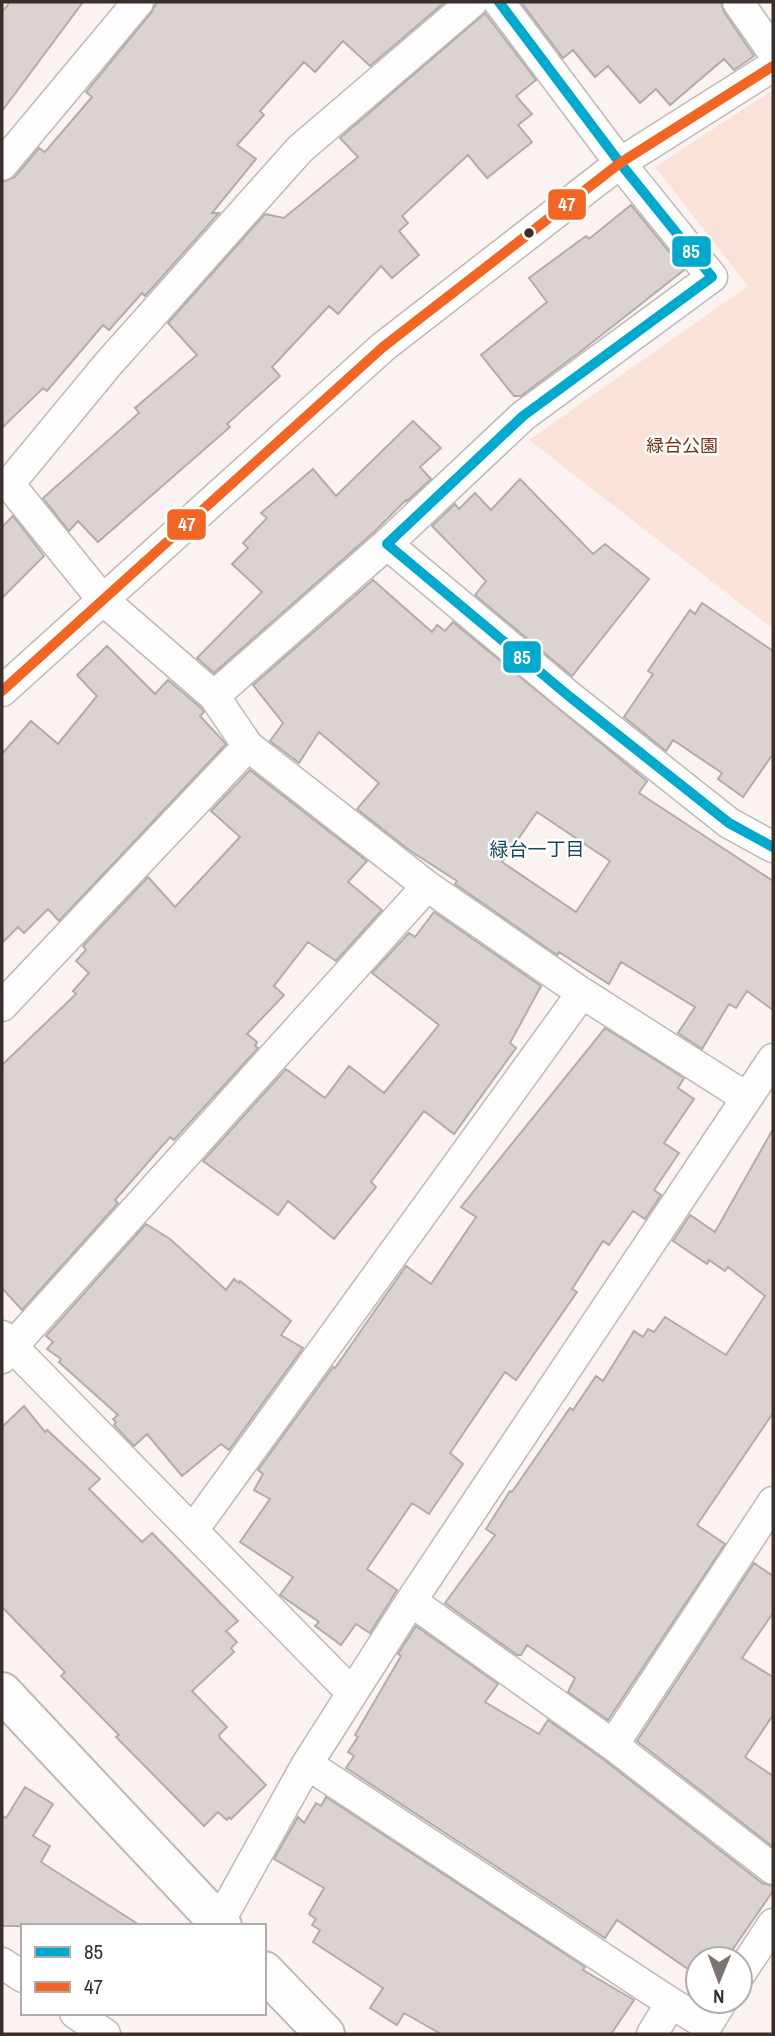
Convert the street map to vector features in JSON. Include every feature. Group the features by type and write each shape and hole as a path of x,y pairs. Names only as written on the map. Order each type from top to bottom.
{"street":[{"path":"2,165 138,2"},
{"path":"472,2 300,149 5,480 102,599 214,696 248,746 427,886 582,993 747,1098"},
{"path":"214,696 387,544 523,416 712,277 620,163 499,2"},
{"path":"738,2 773,52"},
{"path":"2,691 383,347 620,163 773,66"},
{"path":"387,544 569,696 729,823 773,847"},
{"path":"2,1006 248,746"},
{"path":"352,1693 193,1530 5,1347 427,886"},
{"path":"193,1530 582,993"},
{"path":"2,1692 220,1924 307,1764 352,1693 773,1059"},
{"path":"613,1745 773,1502"},
{"path":"411,1601 613,1745 773,1869"},
{"path":"307,1764 684,2011"},
{"path":"754,1953 773,1924"},
{"path":"2,1963 21,1977"},
{"path":"266,1972 325,2034"},
{"path":"652,2034 671,2003"},
{"path":"78,2015 106,2034"},
{"path":"691,2015 707,2025 713,2015"}],"green space":[{"name":"緑台公園","path":"773,90 773,629 529,440 748,286 655,167"}],"building":[{"path":"10,2 83,2 2,111 2,12"},
{"path":"157,2 445,2 370,66 343,41 315,72 304,62 260,111 264,115 237,145 256,159 212,213 219,213 145,296 142,293 109,330 103,325 47,391 43,388 2,428 2,182 15,177 39,148 45,152 92,97 86,92 151,13"},
{"path":"521,2 721,2 724,12 754,56 734,70 724,59 670,105 656,89 640,103 608,66 595,77 573,50 563,58"},
{"path":"485,13 536,80 516,96 532,114 518,125 532,142 487,178 468,155 402,216 408,223 399,231 419,255 392,278 381,266 338,314 329,306 272,367 280,376 227,424 230,427 98,542 78,521 69,531 43,498 139,413 135,408 197,355 168,323 265,214 284,218 358,157 340,138"},
{"path":"631,205 684,270 521,396 514,396 481,355 547,302 529,278 586,236 589,239"},
{"path":"413,421 441,448 420,467 431,479 214,673 197,658 262,592 232,564 248,548 243,543 267,518 261,513 313,469 336,496"},
{"path":"520,479 593,554 605,544 649,579 572,676 475,595 486,581 432,526 455,504 459,509 475,493 491,510"},
{"path":"13,516 44,556 2,598 2,527"},
{"path":"373,580 432,632 437,625 445,631 453,622 647,781 639,793 773,881 773,1010 747,991 736,1008 729,1004 702,1049 678,1033 695,1007 621,962 609,984 559,952 557,955 455,884 457,881 409,850 357,809 379,783 319,732 299,763 270,741 283,723 253,685","holes":["537,812 610,861 576,912 502,862"]},
{"path":"702,603 773,651 773,754 743,797 718,779 722,773 673,740 666,751 624,717 653,674 648,671 690,610 695,614"},
{"path":"107,646 155,694 168,680 201,708 204,712 200,716 226,744 59,921 48,909 24,933 18,927 2,943 2,754 31,721 58,744 97,696 77,675"},
{"path":"250,770 367,861 348,882 382,910 336,961 308,942 274,986 284,995 247,1034 257,1042 255,1046 258,1048 174,1140 170,1137 115,1200 118,1203 22,1310 2,1288 2,1065 76,994 73,991 89,973 76,961 86,950 83,946 148,877 175,907 240,837 211,811"},
{"path":"434,912 541,986 510,1043 516,1048 454,1134 424,1111 371,1182 376,1187 334,1239 288,1201 278,1215 203,1161 286,1069 325,1098 349,1066 384,1093 439,1025 372,973 409,933 415,937"},
{"path":"605,1028 684,1078 678,1088 694,1099 664,1143 679,1153 654,1190 661,1195 645,1219 633,1211 609,1245 603,1241 572,1289 577,1292 516,1380 505,1372 450,1453 463,1464 429,1514 412,1503 367,1569 397,1590 370,1633 356,1624 341,1645 315,1626 319,1622 280,1595 293,1577 240,1542 270,1499 254,1490 263,1474 258,1470 333,1367 335,1368 406,1266 431,1284 476,1217 461,1207"},
{"path":"773,1129 773,1413 697,1525 725,1544 608,1720 568,1692 575,1678 527,1645 521,1655 517,1655 445,1603 495,1535 486,1529 510,1491 512,1492 570,1408 573,1410 596,1376 603,1381 634,1331 643,1337 648,1329 654,1332 665,1317 726,1355 765,1296 728,1267 725,1271 709,1260 707,1264 673,1241 690,1215 715,1232"},
{"path":"146,1224 170,1239 226,1290 234,1279 239,1283 240,1281 291,1321 281,1335 303,1348 229,1450 221,1444 182,1476 147,1434 134,1446 114,1425 116,1422 113,1419 118,1415 59,1362 61,1359 47,1349 53,1342 46,1336"},
{"path":"24,1406 45,1432 47,1430 100,1479 89,1489 142,1542 152,1533 238,1621 226,1631 237,1642 231,1648 234,1652 192,1691 227,1727 219,1735 220,1738 266,1785 231,1819 229,1817 227,1820 218,1812 204,1826 116,1737 119,1735 61,1676 65,1672 2,1607 2,1427"},
{"path":"754,1563 773,1576 773,1613 742,1658 773,1677 773,1715 745,1757 773,1776 773,1847 637,1741"},
{"path":"416,1626 498,1684 485,1702 539,1734 548,1720 603,1759 762,1883 773,1886 773,1891 736,1945 684,1945 684,1966 617,1920 605,1938 346,1768 354,1756 348,1752 358,1737 355,1735 401,1656 398,1654"},
{"path":"25,1787 53,1804 33,1836 50,1846 41,1862 138,1924 2,1926 2,1816 6,1818"},
{"path":"326,1797 585,1967 583,1970 634,2000 611,2034 441,2034 404,2013 397,2025 370,2008 383,1988 313,1942 320,1930 312,1925 316,1919 309,1914 324,1888 274,1859 298,1817 304,1823 316,1803 321,1806"}],"transit line":[{"name":"85","path":"499,2 620,163 712,277 523,416 387,544 570,697 729,823 773,847"},
{"name":"47","path":"2,691 383,347 620,163 773,66"}],"district":[{"name":"緑台一丁目","path":"537,849"}]}
